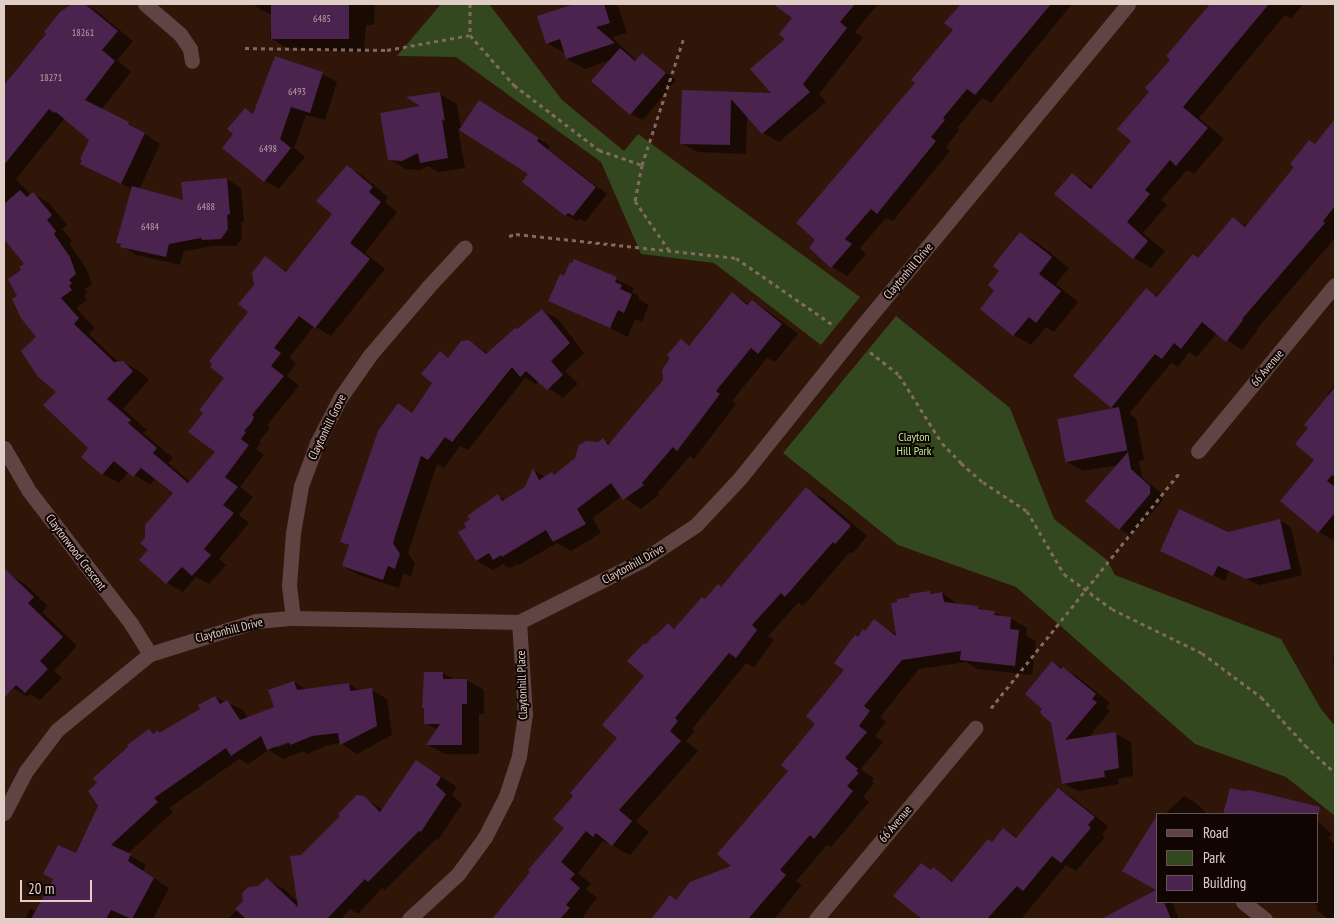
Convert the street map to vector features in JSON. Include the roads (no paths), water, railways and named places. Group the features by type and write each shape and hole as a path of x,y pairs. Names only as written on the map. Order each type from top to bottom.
{"street":[{"path":"145,4 180,34 190,49 192,61"},
{"name":"Claytonhill Drive","path":"4,813 26,771 57,730 150,654 256,621 293,618 519,622 643,560 696,525 740,478 852,338 1128,4"},
{"name":"Claytonhill Grove","path":"293,618 289,586 293,533 301,486 317,443 340,398 370,355 428,286 465,247"},
{"name":"66 Avenue","path":"1198,451 1335,285"},
{"name":"Claytonwood Crescent","path":"4,448 29,490 130,622 150,654"},
{"name":"Claytonhill Place","path":"409,919 458,874 485,838 506,796 519,756 526,714 519,622"},
{"name":"66 Avenue","path":"821,917 975,728"},
{"path":"1244,903 1265,919"}],"park label":[{"name":"Clayton Hill Park","path":"914,444"}]}
